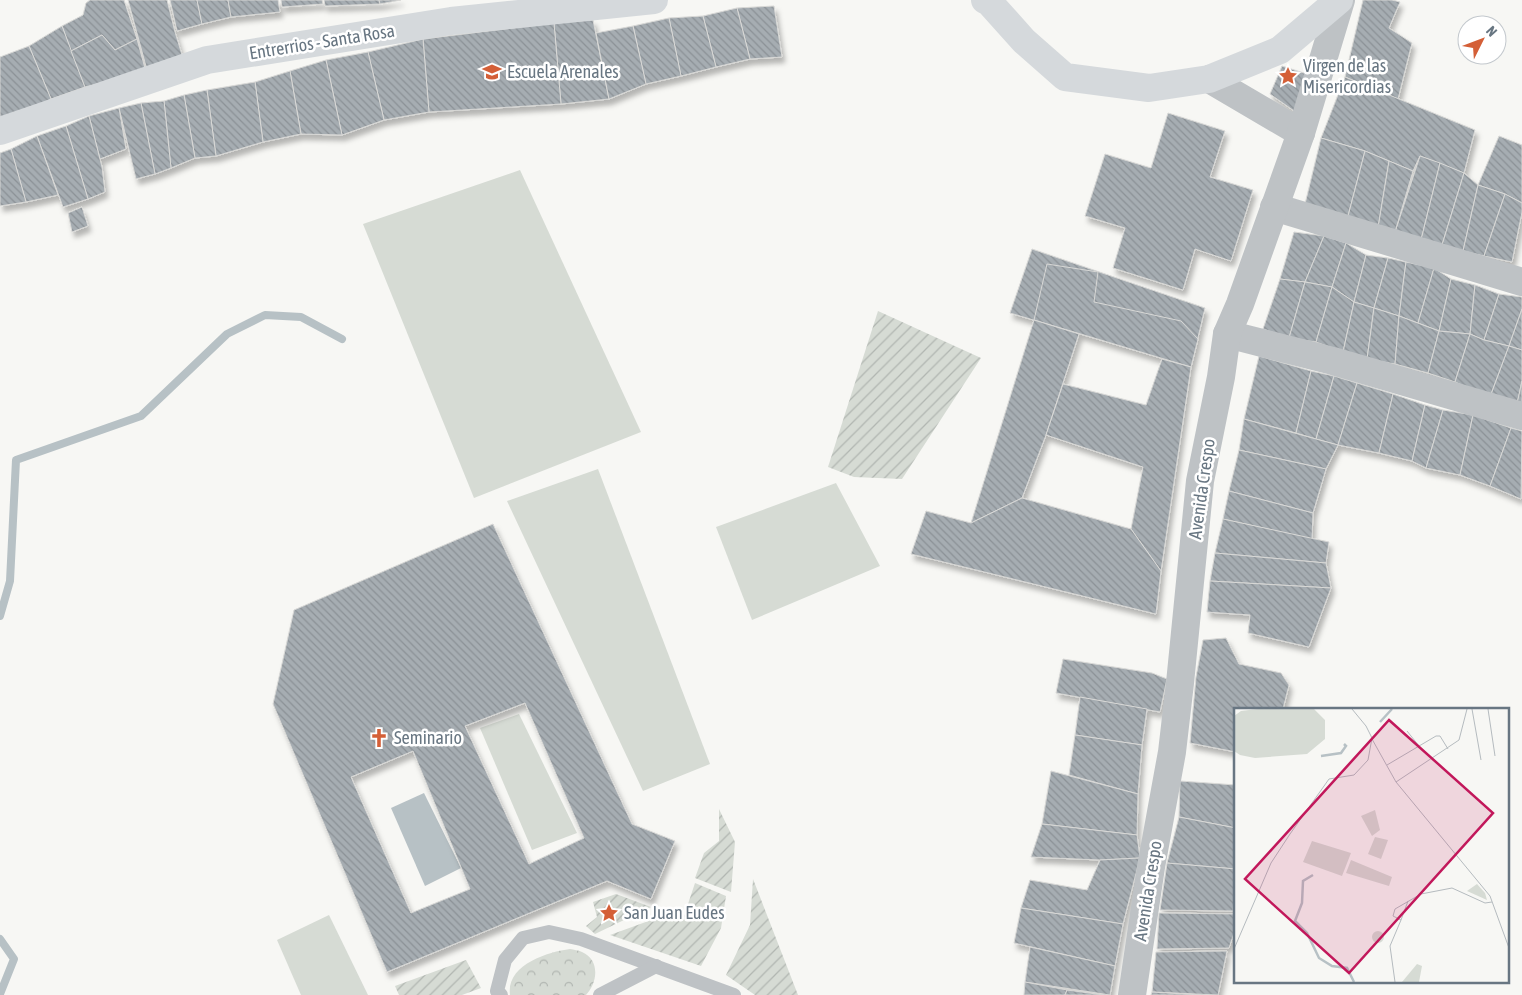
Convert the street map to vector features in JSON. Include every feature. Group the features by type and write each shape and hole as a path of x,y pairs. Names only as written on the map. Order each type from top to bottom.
{"main road":[{"name":"Entrerrios - Santa Rosa","path":"0,131 207,60 451,21 654,0"},
{"path":"985,0 989,2 1024,41 1066,78 1149,88 1209,80 1280,50 1340,0"}],"street":[{"name":"Avenida Crespo","path":"1132,995 1151,867 1172,752 1200,480 1221,377 1227,334 1240,304 1301,133 1340,0"},
{"path":"1209,80 1301,133"},
{"path":"1274,207 1522,282"},
{"path":"1227,334 1333,361 1522,416"}],"lane":[{"path":"501,995 497,991 505,960 523,938 549,932 581,939 734,995"},
{"path":"600,995 656,966"}],"green space":[{"path":"520,170 641,432 474,498 363,224"},
{"path":"878,311 981,358 902,479 854,477 828,467"},
{"path":"598,469 710,764 643,791 507,501"},
{"path":"836,483 880,566 752,620 716,527"},
{"path":"519,714 577,833 532,850 480,728"},
{"path":"719,809 735,842 731,892 695,878 704,853 719,841"},
{"path":"753,879 798,995 755,995 726,975 750,925"},
{"path":"695,883 726,896 721,928 701,966 610,935 665,915 683,919"},
{"path":"616,894 651,907 595,934 586,926 597,917 593,902"},
{"path":"329,915 368,995 301,995 277,940"},
{"path":"570,949 580,951 592,960 595,978 586,995 510,995 510,985 514,976 521,968 550,953"},
{"path":"466,960 481,988 462,995 399,995 395,986"}],"shaded area":[{"path":"424,793 461,868 425,886 391,808"}],"building":[{"path":"90,0 124,0 137,39 115,50 102,35 71,51 62,26 83,15 86,3"},
{"path":"128,0 167,0 183,58 147,70"},
{"path":"170,0 197,0 202,24 177,31"},
{"path":"197,0 228,0 231,17 202,24"},
{"path":"228,0 278,0 280,12 231,17"},
{"path":"281,0 322,0 323,4 282,7"},
{"path":"324,0 379,0 380,4 325,6"},
{"path":"379,0 401,0 380,4"},
{"path":"1363,0 1392,0 1400,2 1389,28 1412,43 1398,99 1345,77"},
{"path":"774,6 782,57 750,59 737,8"},
{"path":"737,8 750,59 716,67 703,16"},
{"path":"703,16 716,67 681,76 669,18"},
{"path":"669,18 681,76 646,84 633,26"},
{"path":"593,20 609,99 561,104 554,23"},
{"name":"Escuela Arenales","path":"554,23 561,104 429,112 423,39"},
{"path":"62,26 85,87 51,99 29,46"},
{"path":"633,26 646,84 609,99 596,33"},
{"path":"102,35 115,50 137,39 146,72 85,87 71,51"},
{"path":"423,39 429,112 384,120 368,52"},
{"path":"29,46 51,99 0,125 0,57"},
{"path":"368,52 384,120 342,135 326,60"},
{"path":"326,60 342,135 301,134 290,71"},
{"path":"1282,66 1310,75 1297,113 1270,94"},
{"path":"290,71 301,134 263,142 255,82"},
{"path":"1345,77 1475,130 1464,173 1420,156 1413,171 1365,151 1321,138"},
{"path":"255,82 263,142 216,156 207,90"},
{"path":"207,90 216,156 195,158 184,95"},
{"path":"184,95 195,158 171,168 164,101"},
{"path":"164,101 171,168 155,174 141,103"},
{"path":"141,103 155,174 136,179 119,108"},
{"path":"119,108 126,149 100,159 89,116"},
{"path":"1168,113 1225,131 1210,177 1253,190 1231,261 1195,249 1183,290 1113,268 1125,228 1085,216 1105,154 1151,168"},
{"path":"89,116 102,167 105,192 88,199 66,126"},
{"path":"66,126 88,199 63,207 37,136"},
{"path":"37,136 58,195 26,202 11,149"},
{"path":"1499,136 1522,145 1522,203 1505,194 1478,185"},
{"path":"1321,138 1365,151 1348,216 1305,204"},
{"path":"11,149 26,202 0,206 0,153"},
{"path":"1365,151 1389,161 1378,228 1348,216"},
{"path":"1420,156 1440,163 1421,240 1395,232"},
{"path":"1389,161 1413,171 1395,232 1378,228"},
{"path":"1440,163 1464,173 1442,245 1421,240"},
{"path":"1464,173 1478,185 1463,251 1442,245"},
{"path":"1478,185 1505,194 1484,256 1463,251"},
{"path":"1505,194 1522,203 1522,212 1512,262 1484,256"},
{"path":"82,207 88,226 72,232 68,213"},
{"path":"1294,232 1324,236 1305,282 1280,279"},
{"path":"1324,236 1346,243 1332,287 1305,282"},
{"path":"1346,243 1366,255 1354,302 1332,287"},
{"path":"1032,249 1205,308 1191,367 1010,313"},
{"path":"1366,255 1388,258 1374,308 1354,302"},
{"path":"1388,258 1406,262 1399,316 1374,308"},
{"path":"1406,262 1434,268 1418,323 1399,316"},
{"path":"1047,264 1098,272 1094,302 1181,321 1198,339 1191,367 1034,320"},
{"path":"1434,268 1451,279 1439,331 1418,323"},
{"path":"1280,279 1305,282 1289,338 1263,329"},
{"path":"1451,279 1475,285 1470,334 1439,331"},
{"path":"1305,282 1332,287 1316,342 1289,338"},
{"path":"1475,285 1499,294 1484,340 1470,334"},
{"path":"1332,287 1354,302 1343,352 1316,342"},
{"path":"1499,294 1522,297 1522,309 1509,346 1484,340"},
{"path":"1354,302 1374,308 1367,359 1343,352"},
{"path":"1374,308 1399,316 1395,364 1367,359"},
{"path":"1522,309 1522,350 1509,346"},
{"path":"1399,316 1439,331 1428,373 1395,364"},
{"path":"1034,320 1079,334 1046,435 1022,498 971,523"},
{"path":"1439,331 1470,334 1455,382 1428,373"},
{"path":"1470,334 1484,340 1509,346 1490,397 1455,382"},
{"path":"1509,346 1522,350 1522,381 1517,404 1490,397"},
{"path":"1259,356 1311,371 1296,433 1244,419"},
{"path":"1162,359 1191,367 1161,571 1131,529 1143,467 1046,435 1063,384 1146,405"},
{"path":"1311,371 1334,376 1316,439 1296,433"},
{"path":"1334,376 1357,383 1338,445 1316,439"},
{"path":"1522,381 1522,405 1517,404"},
{"path":"1357,383 1393,394 1379,453 1338,445"},
{"path":"1393,394 1425,405 1412,461 1379,453"},
{"path":"1425,405 1443,410 1426,468 1412,461"},
{"path":"1443,410 1473,415 1460,475 1426,468"},
{"path":"1473,415 1511,428 1490,486 1460,475"},
{"path":"1244,419 1338,445 1326,469 1239,450"},
{"path":"1511,428 1522,431 1521,499 1490,486"},
{"path":"1239,450 1326,469 1313,513 1229,491"},
{"path":"1229,491 1313,513 1312,539 1223,519"},
{"path":"1022,498 1131,529 1161,571 1156,614 911,554 926,511 971,523"},
{"path":"1223,519 1329,542 1326,563 1215,553"},
{"name":"Seminario","path":"493,524 632,824 675,841 651,899 607,881 387,972 273,704 294,610","holes":["525,703 584,838 529,864 465,726","413,751 470,889 411,913 351,777"]},
{"path":"1215,553 1326,563 1331,588 1210,581"},
{"path":"1210,581 1331,588 1309,647 1248,633 1250,615 1207,612"},
{"path":"1226,638 1239,664 1281,673 1289,685 1283,708 1234,708 1234,752 1190,743 1196,677 1203,640"},
{"path":"1063,659 1152,673 1167,679 1160,712 1056,693"},
{"path":"1080,697 1147,709 1142,745 1075,735"},
{"path":"1075,735 1142,745 1138,794 1069,775"},
{"path":"1051,771 1138,794 1137,835 1042,824"},
{"path":"1180,781 1234,785 1234,828 1179,817"},
{"path":"1179,817 1234,828 1234,869 1167,863"},
{"path":"1042,824 1137,835 1140,858 1100,860 1031,857"},
{"path":"1140,858 1123,924 1021,908 1030,880 1087,890 1100,860"},
{"path":"1167,863 1234,869 1233,911 1160,910"},
{"path":"1021,908 1123,924 1115,966 1014,943"},
{"path":"1159,913 1234,914 1234,933 1229,948 1157,949"},
{"path":"1030,947 1115,966 1110,995 1025,982"},
{"path":"1227,951 1218,995 1152,992 1156,952"},
{"path":"1025,982 1067,990 1065,995 1024,995"},
{"path":"1067,990 1104,995 1065,995"},
{"path":"1152,992 1201,995 1151,995"}],"waterway":[{"path":"0,616 10,581 16,460 141,416 227,334 265,315 301,317 342,339"},
{"path":"0,939 14,959 0,994"}],"place":[{"name":"Escuela Arenales","path":"492,72"},
{"name":"Virgen de las Misericordias","path":"1288,76"},
{"name":"Seminario","path":"379,738"},
{"name":"San Juan Eudes","path":"609,913"}]}
